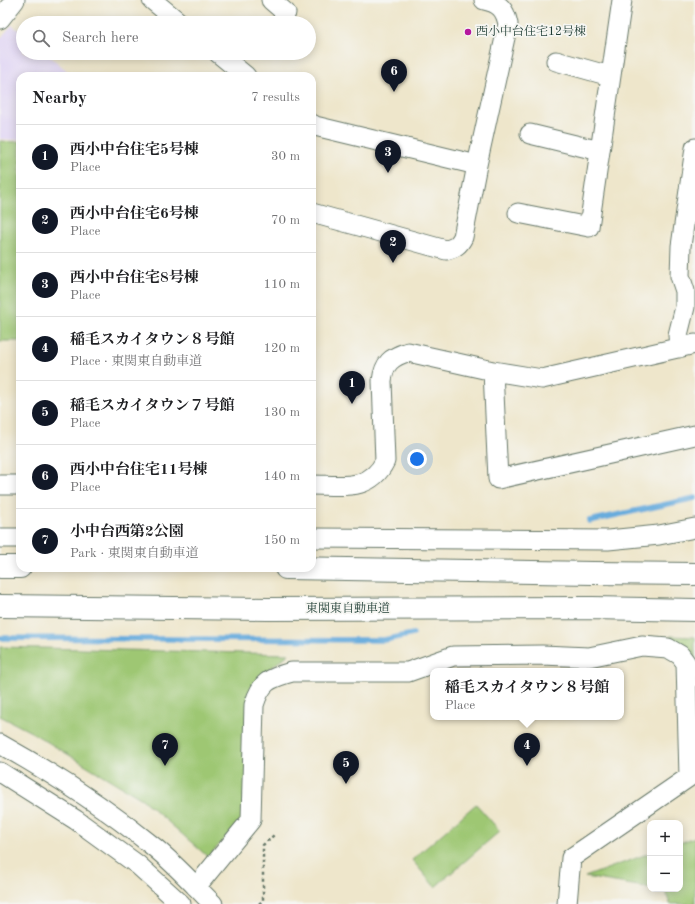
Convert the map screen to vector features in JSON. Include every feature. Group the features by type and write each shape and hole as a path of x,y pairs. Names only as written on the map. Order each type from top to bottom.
{"highway":[{"path":"0,567 16,567"},
{"path":"316,569 593,574 695,574"},
{"name":"東関東自動車道","path":"0,606 268,609 592,608 695,610"}],"street":[{"path":"0,19 15,0"},
{"path":"152,0 171,16"},
{"path":"271,0 286,13"},
{"path":"316,214 446,250 455,248 460,243 463,237 508,24 506,15 501,7 493,2 484,0"},
{"path":"518,213 589,227 622,1"},
{"path":"227,60 241,72"},
{"path":"556,61 610,76"},
{"path":"316,126 477,165"},
{"path":"530,134 600,151"},
{"path":"316,485 353,485 363,483 372,478 380,470 385,461 382,381 383,371 389,361 396,356 408,352 493,371 542,379 687,346 678,335 685,302 685,291 680,276 681,246 695,148"},
{"path":"493,371 498,479 695,434"},
{"path":"0,485 16,485"},
{"path":"316,538 608,540 659,535 695,528"},
{"path":"0,538 16,538"},
{"path":"196,887 251,820 254,705 261,687 268,680 292,672 408,672 453,656 542,654 589,657 642,646 668,648 680,655 686,663 689,777 571,858 567,904"},
{"path":"0,744 26,758 90,798 155,847 213,904"},
{"path":"0,772 76,820 138,865 181,904"}],"path":[{"path":"258,904 263,900 263,845 274,835"}],"shaded area":[{"path":"12,25 16,28 16,60 54,60 68,72 16,72 16,140 14,140 0,139 0,39"}],"green space":[{"path":"0,141 16,142 16,341 0,341"},
{"path":"670,636 695,637 695,664 691,656"},
{"path":"0,647 289,654 260,676 242,820 208,857 142,799 31,732 0,716"},
{"path":"476,804 500,831 435,887 412,860"},
{"path":"695,837 695,904 670,904 666,892 683,892 683,842"},
{"path":"647,854 647,887 585,877"}],"waterway":[{"path":"589,521 695,498"},
{"path":"0,638 384,640 413,634"}],"place":[{"name":"西小中台住宅12号棟","path":"468,32"},
{"name":"西小中台住宅11号棟","path":"394,92"},
{"name":"西小中台住宅8号棟","path":"388,173"},
{"name":"西小中台住宅6号棟","path":"393,263"},
{"name":"西小中台住宅5号棟","path":"352,404"},
{"name":"小中台西第2公園","path":"165,766"},
{"name":"稲毛スカイタウン８号館","path":"527,766"},
{"name":"稲毛スカイタウン７号館","path":"346,784"}]}
